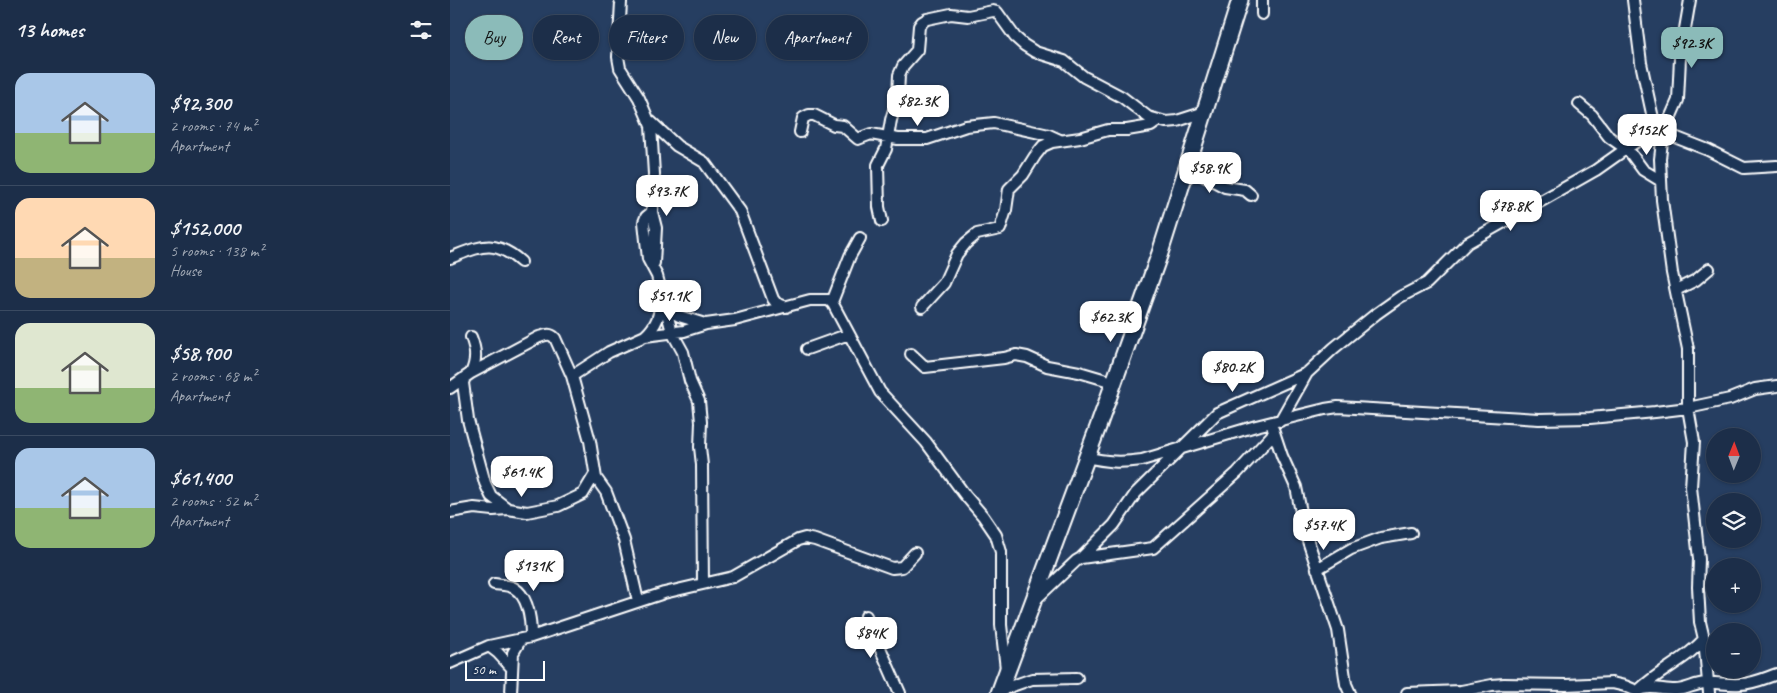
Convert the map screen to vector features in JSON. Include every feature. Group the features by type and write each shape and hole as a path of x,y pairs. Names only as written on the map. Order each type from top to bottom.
{"street":[{"path":"620,0 618,57 620,68 639,98 650,121 652,135 654,174 652,212 656,228 653,258 672,332 682,352 690,380 699,401 702,465 703,583"},
{"path":"1000,691 1160,253 1240,0"},
{"path":"1262,0 1262,14"},
{"path":"1633,0 1641,63 1662,133 1661,181 1669,251 1688,349 1688,408 1694,442 1691,487 1699,559 1700,622 1704,639 1708,688"},
{"path":"1662,133 1679,95 1680,58 1690,0"},
{"path":"882,221 879,207 878,165 884,154 898,96 899,75 903,66 917,50 918,31 922,22 927,19 951,14 968,16 994,11 998,12 1015,38 1024,45 1036,52 1064,61 1084,77 1122,97 1148,117 1158,121 1177,120 1205,112"},
{"path":"1579,104 1592,115 1609,137 1629,152 1642,170 1661,181"},
{"path":"800,132 803,118 814,115 834,125 843,126 858,139 871,134 898,139 927,138 966,126 994,123 1050,135 1061,141"},
{"path":"650,121 678,146 704,162 714,173 740,211 773,299 776,303 786,307"},
{"path":"922,307 944,282 956,254 966,243 977,234 1000,228 1006,210 1009,189 1023,175 1043,146 1052,142 1080,138 1108,130 1128,130 1151,126 1158,121"},
{"path":"1350,693 1346,684 1338,630 1304,526 1296,487 1274,432 1275,422 1307,373 1376,314 1400,297 1427,283 1467,243 1564,189 1626,150 1647,134 1662,133 1708,150 1740,167 1777,166"},
{"path":"1188,167 1225,187 1244,190 1252,195"},
{"path":"832,302 850,256 860,238"},
{"path":"450,258 479,247 495,246 507,250 521,262"},
{"path":"1676,290 1696,280 1708,269"},
{"path":"645,336 658,321 662,292"},
{"path":"572,376 609,352 645,336 735,320 816,299 832,302 880,392 926,442 996,535 1001,552 1001,626 1006,675"},
{"path":"665,308 679,316 706,324"},
{"path":"450,388 468,375 548,334 555,338 572,376 590,441 595,474 604,489 624,540 638,601"},
{"path":"807,349 849,334"},
{"path":"471,337 476,358 475,364 463,384 468,420 484,483 491,496 508,509"},
{"path":"911,354 925,367 1016,355 1047,366 1079,372 1113,382"},
{"path":"1033,601 1076,561 1082,558 1114,525 1136,493 1217,413 1307,373"},
{"path":"1086,457 1105,462 1142,460 1275,422 1338,407 1539,419 1615,416 1688,408 1730,398 1755,389 1777,386"},
{"path":"1082,558 1146,550 1158,545 1237,473 1274,432"},
{"path":"583,494 595,474"},
{"path":"450,512 474,508 508,509 527,512 558,506 583,494 604,489"},
{"path":"1317,569 1351,549 1381,538 1411,533"},
{"path":"450,663 489,646 526,638 638,601 732,577 798,540 806,538 892,568 902,567 915,553"},
{"path":"494,584 514,588 522,596 531,622 526,638 513,653 511,693"},
{"path":"866,616 900,693"},
{"path":"1637,692 1650,679 1695,649 1704,639"},
{"path":"489,646 511,668"},
{"path":"1637,692 1647,687 1676,690 1688,689 1698,684 1708,688 1756,682 1777,674"},
{"path":"1000,691 1032,679 1077,678"},
{"path":"1407,693 1461,691 1504,684 1566,685 1612,683 1625,686 1637,692"}]}
